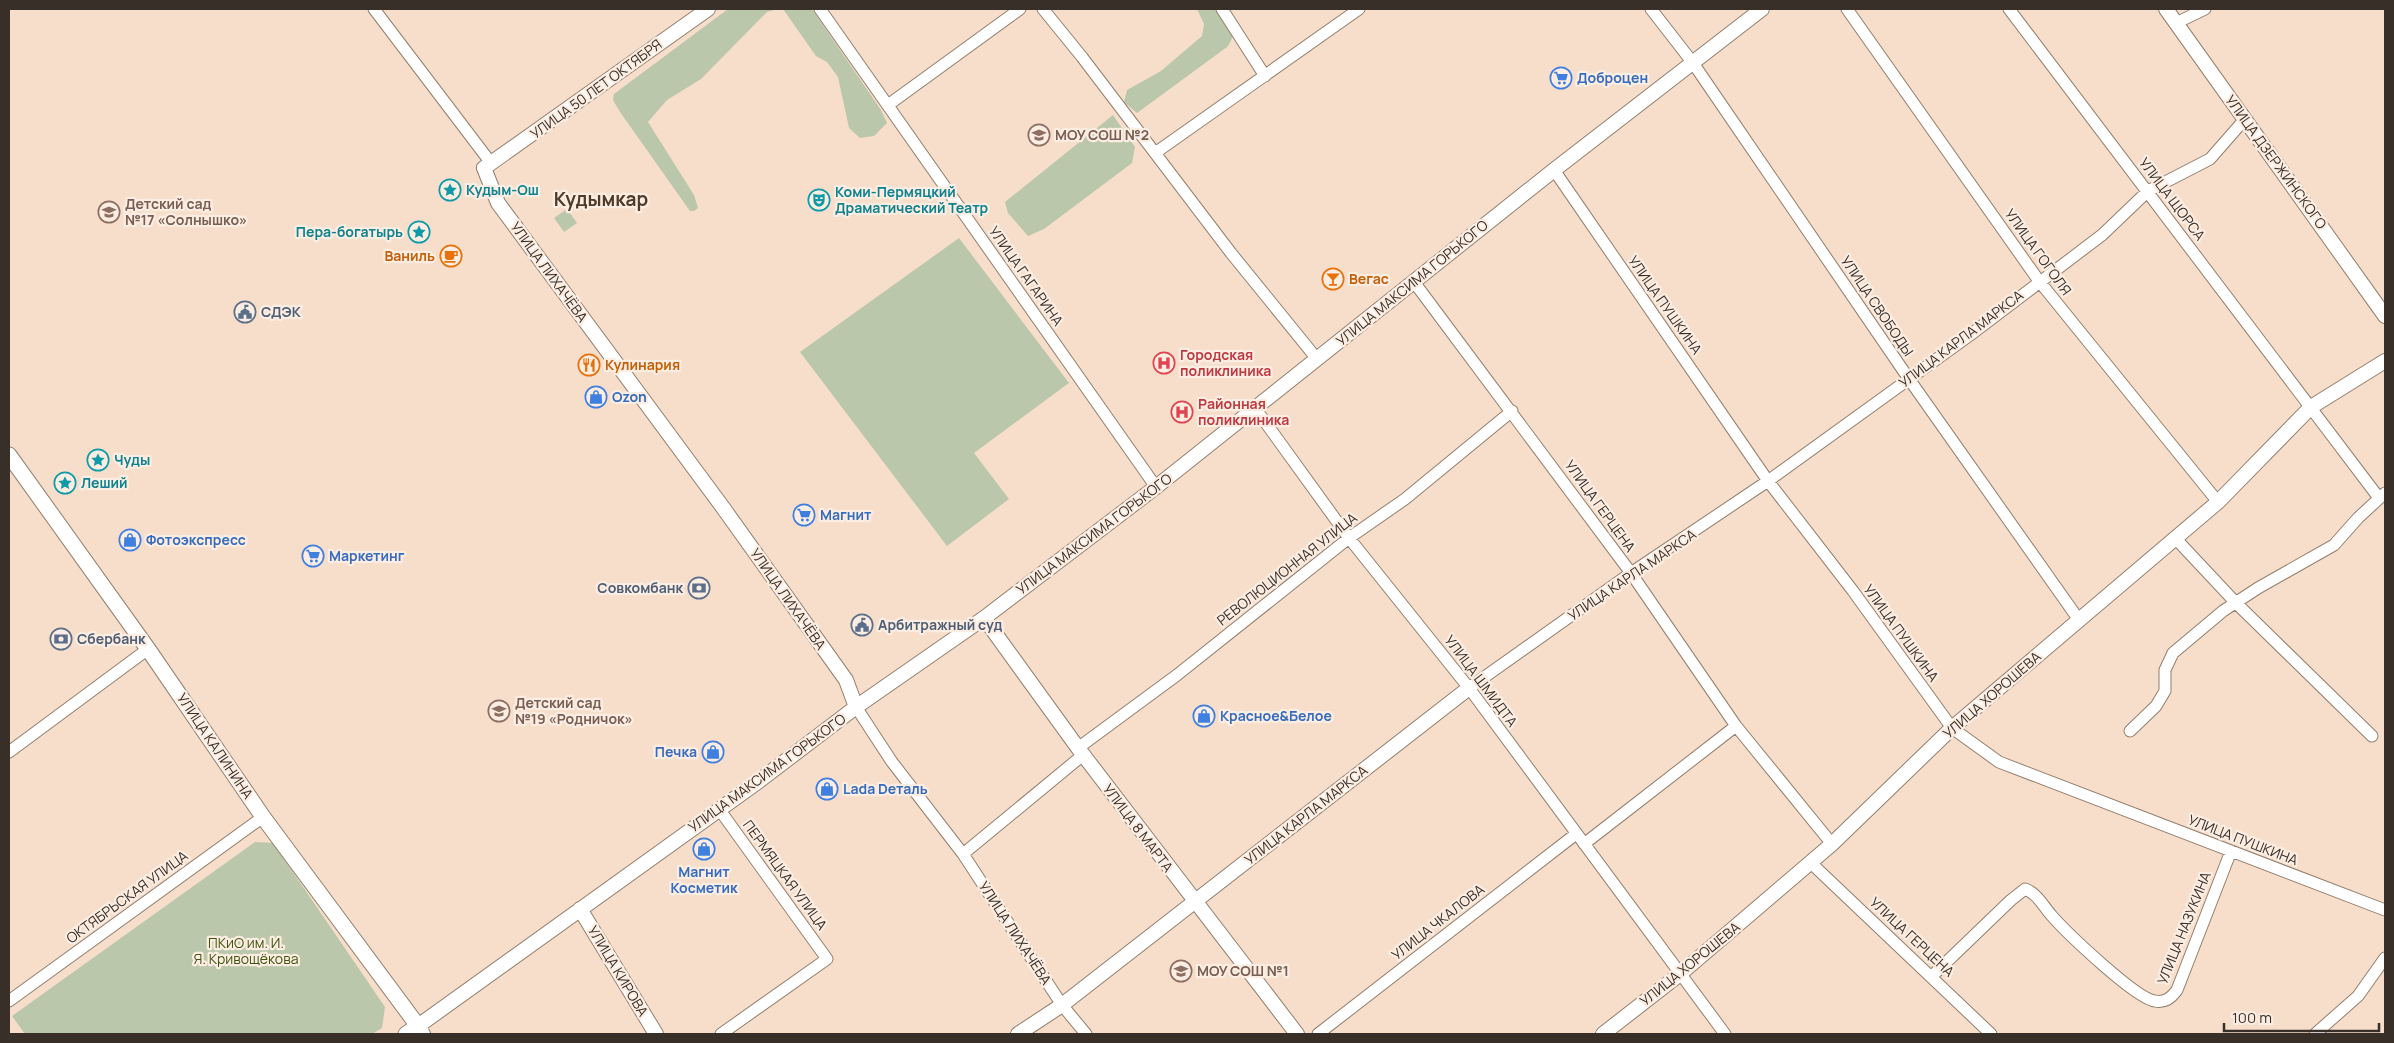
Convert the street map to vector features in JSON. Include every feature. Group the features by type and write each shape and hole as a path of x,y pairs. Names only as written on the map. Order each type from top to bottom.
{"main road":[{"name":"УЛИЦА КАЛИНИНА","path":"9,456 148,649 416,1032"}],"street":[{"name":"УЛИЦА ЛИХАЧЁВА","path":"374,9 487,166 498,203 724,509 846,680 856,707 892,762 963,854 1062,1005 1086,1034"},
{"name":"УЛИЦА 50 ЛЕТ ОКТЯБРЯ","path":"487,166 708,9"},
{"name":"УЛИЦА ГАГАРИНА","path":"820,9 1156,487"},
{"path":"888,105 1020,9"},
{"path":"1043,9 1082,56 1231,253 1317,359"},
{"path":"1222,9 1265,76"},
{"path":"1155,153 1359,9"},
{"name":"УЛИЦА СВОБОДЫ","path":"1651,9 1693,63 1909,379 2079,620"},
{"name":"УЛИЦА МАКСИМА ГОРЬКОГО","path":"416,1032 856,707 984,618 1156,487 1554,170 1762,9"},
{"name":"УЛИЦА ГОГОЛЯ","path":"1847,9 2039,281 2218,502"},
{"name":"УЛИЦА ЩОРСА","path":"2009,9 2311,407 2382,495"},
{"name":"УЛИЦА ДЗЕРЖИНСКОГО","path":"2166,9 2385,316"},
{"path":"2176,23 2205,9"},
{"name":"УЛИЦА КАРЛА МАРКСА","path":"1018,1034 1062,1005 1194,900 1289,829 1469,688 1631,573 1768,481 1970,335 2102,235 2148,191 2210,159 2245,119"},
{"name":"УЛИЦА ПУШКИНА","path":"1554,170 1768,481 1853,591 1952,728 1999,762 2385,910"},
{"name":"УЛИЦА ГЕРЦЕНА","path":"1414,282 1631,573 1736,726 1832,844"},
{"name":"УЛИЦА ХОРОШЕВА","path":"1603,1034 1680,974 1812,863 1952,728 2218,502 2311,407 2385,361"},
{"name":"УЛИЦА ШМИДТА","path":"1255,408 1349,538 1469,688 1725,1034"},
{"name":"РЕВОЛЮЦИОННАЯ УЛИЦА","path":"963,854 1080,752 1349,538 1405,499 1512,411"},
{"path":"2130,731 2156,706 2166,691 2164,670 2173,653 2258,588 2334,545 2382,495"},
{"path":"2176,539 2236,603 2372,736"},
{"name":"УЛИЦА 8 МАРТА","path":"984,618 1080,752 1297,1034"},
{"path":"9,752 148,649"},
{"path":"1584,844 1736,726"},
{"name":"ПЕРМЯЦКАЯ УЛИЦА","path":"719,810 827,959 721,1034"},
{"name":"ОКТЯБРЬСКАЯ УЛИЦА","path":"9,1001 264,817"},
{"name":"УЛИЦА ЧКАЛОВА","path":"1318,1034 1576,834"},
{"name":"УЛИЦА НАЗУКИНА","path":"1932,976 2025,890 2034,893 2052,917 2131,990 2154,1001 2165,1001 2171,998 2177,990 2231,851"},
{"name":"УЛИЦА ГЕРЦЕНА","path":"1812,863 1991,1034"},
{"name":"УЛИЦА КИРОВА","path":"580,909 656,1034"},
{"path":"2315,1034 2358,996 2385,958"}],"green space":[{"path":"728,9 778,9 767,12 701,79 667,100 648,122 694,195 698,208 690,211 620,112 613,100 614,94"},
{"path":"783,9 812,9 881,110 887,123 874,136 860,138 849,128 838,77 827,62 816,56"},
{"path":"1197,9 1220,9 1231,28 1231,42 1227,47 1137,113 1124,102 1127,90 1161,71 1202,36 1204,24"},
{"path":"1113,115 1135,147 1132,163 1044,229 1028,236 1008,213 1005,202"},
{"path":"567,209 577,223 564,232 554,218"},
{"path":"959,238 1069,383 974,453 1009,499 947,546 800,352"},
{"name":"ПКиО им. И. Я. Кривощёкова","path":"255,842 273,843 385,1007 382,1028 372,1034 25,1034 12,1016"}],"place":[{"name":"Доброцен","path":"1561,78"},
{"name":"МОУ СОШ №2","path":"1039,135"},
{"name":"Кудым-Ош","path":"450,190"},
{"name":"Коми-Пермяцкий Драматический Театр","path":"819,200"},
{"name":"Детский сад №17 «Солнышко»","path":"109,212"},
{"name":"Пера-богатырь","path":"419,232"},
{"name":"Ваниль","path":"451,256"},
{"name":"Вегас","path":"1333,279"},
{"name":"СДЭК","path":"245,312"},
{"name":"Городская поликлиника","path":"1164,363"},
{"name":"Кулинария","path":"589,365"},
{"name":"Ozon","path":"596,397"},
{"name":"Районная поликлиника","path":"1182,412"},
{"name":"Чуды","path":"98,460"},
{"name":"Леший","path":"65,483"},
{"name":"Магнит","path":"804,515"},
{"name":"Фотоэкспресс","path":"130,540"},
{"name":"Маркетинг","path":"313,556"},
{"name":"Совкомбанк","path":"699,588"},
{"name":"Арбитражный суд","path":"862,625"},
{"name":"Сбербанк","path":"61,639"},
{"name":"Детский сад №19 «Родничок»","path":"499,711"},
{"name":"Красное&Белое","path":"1204,716"},
{"name":"Печка","path":"713,752"},
{"name":"Lada Dеталь","path":"827,789"},
{"name":"Магнит Косметик","path":"704,849"},
{"name":"МОУ СОШ №1","path":"1181,971"}],"district":[{"name":"Кудымкар","path":"601,199"}]}
